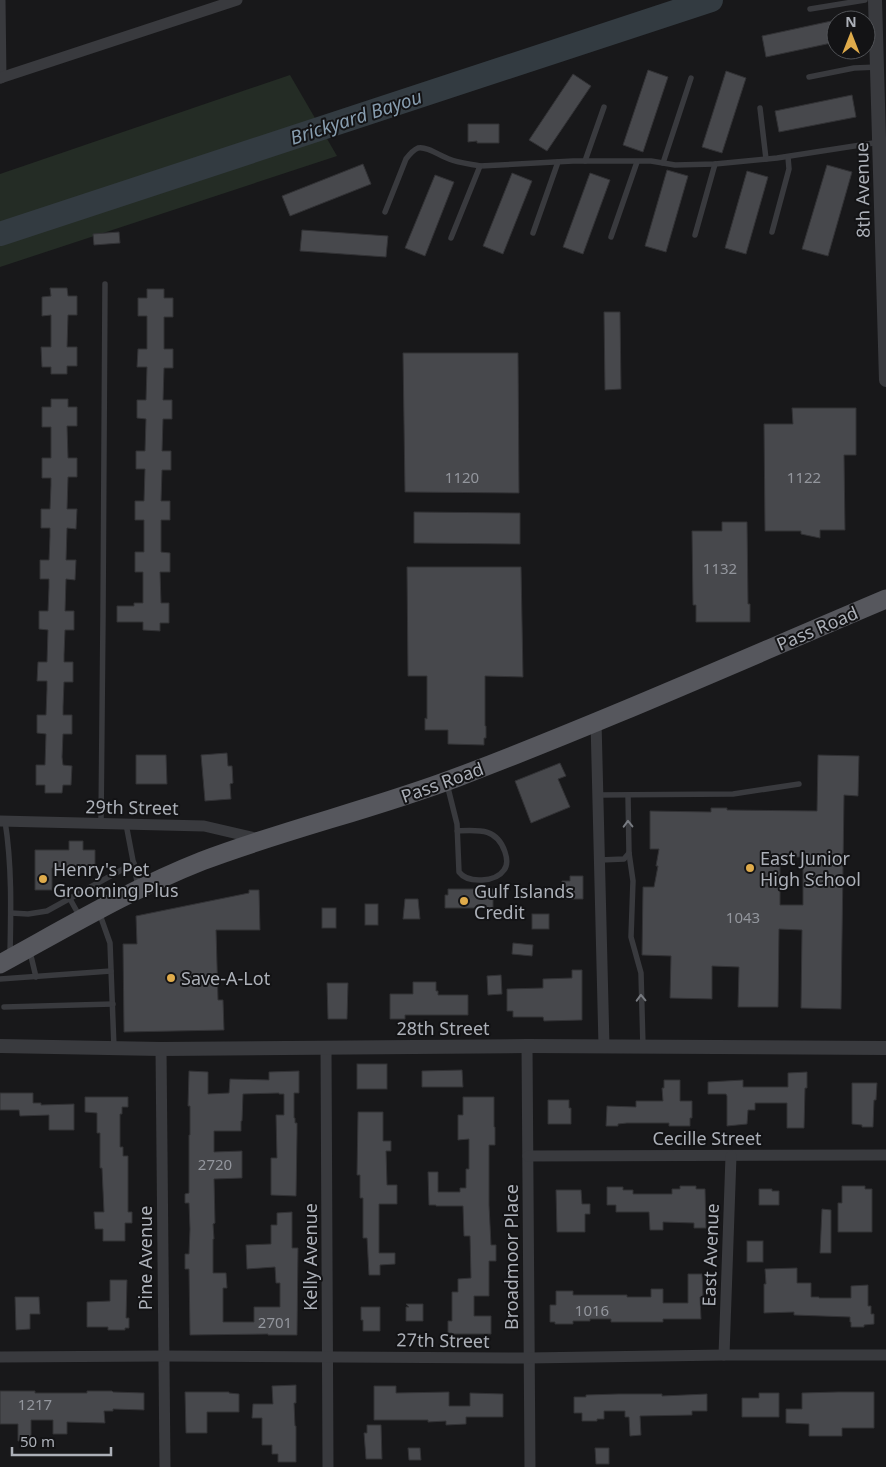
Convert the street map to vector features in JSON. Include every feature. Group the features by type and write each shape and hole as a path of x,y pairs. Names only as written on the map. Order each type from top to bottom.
{"main road":[{"name":"Pass Road","path":"5,962 98,910 200,862 262,840 446,782 596,722 886,599"}],"street":[{"path":"0,0 0,78 237,0"},
{"path":"199,0 199,13"},
{"name":"8th Avenue","path":"876,0 883,202 886,380"},
{"path":"596,722 604,1046"},
{"name":"29th Street","path":"2,821 204,826 262,840"},
{"name":"28th Street","path":"0,1046 161,1049 527,1046 886,1048"},
{"name":"Broadmoor Place","path":"527,1046 530,1467"},
{"name":"Kelly Avenue","path":"326,1047 328,1467"},
{"name":"Pine Avenue","path":"161,1049 164,1467"},
{"name":"Cecille Street","path":"528,1156 886,1156"},
{"name":"East Avenue","path":"724,1355 731,1156"},
{"name":"27th Street","path":"0,1357 328,1356 528,1358 886,1355"}],"lane":[{"path":"810,9 865,0"},
{"path":"809,77 854,68 878,67"},
{"path":"663,163 691,78"},
{"path":"585,161 604,107"},
{"path":"760,108 766,159"},
{"path":"385,212 406,159 417,148 424,148 449,159 480,166 585,161 651,162 675,165 715,164 788,157 880,142"},
{"path":"772,232 789,169 788,157"},
{"path":"533,233 558,162"},
{"path":"610,237 637,162"},
{"path":"694,235 715,164"},
{"path":"452,238 480,166"},
{"path":"100,824 105,284"},
{"path":"446,782 455,815 459,872 466,878 476,880 493,878 504,871 507,864 506,856 503,844 496,836 488,832 474,830 457,831"},
{"path":"598,795 732,794 799,784"},
{"path":"628,795 629,853 633,881 631,937 641,973 643,1047"},
{"path":"2,821 9,845 11,914 5,962"},
{"path":"126,824 138,890"},
{"path":"600,860 624,859 629,853"},
{"path":"11,914 47,912 134,863"},
{"path":"70,899 81,919"},
{"path":"98,910 110,943 114,1048"},
{"path":"29,948 36,977"},
{"path":"0,979 111,971"},
{"path":"4,1007 113,1004"}],"shaded area":[{"path":"290,75 337,156 0,267 0,174"}],"building":[{"path":"826,22 826,44 766,57 762,36"},
{"path":"648,70 668,77 643,152 623,145"},
{"path":"726,71 746,78 722,153 702,147"},
{"path":"573,74 591,86 547,151 529,140"},
{"path":"852,95 856,117 779,132 775,111"},
{"path":"468,124 499,124 499,143 468,142"},
{"path":"363,164 371,184 290,216 282,196"},
{"path":"827,165 852,172 828,256 802,249"},
{"path":"667,170 688,176 666,252 645,246"},
{"path":"747,171 768,177 746,254 725,248"},
{"path":"512,173 532,181 503,254 483,246"},
{"path":"590,173 610,180 583,254 563,247"},
{"path":"435,175 454,182 425,256 405,248"},
{"path":"302,230 388,236 386,257 300,251"},
{"path":"119,232 120,243 94,245 93,234"},
{"path":"50,288 67,288 68,296 77,296 77,315 68,315 67,347 77,347 77,366 67,366 67,374 51,374 51,367 42,367 41,347 51,347 51,315 42,316 42,297 51,296"},
{"path":"147,289 164,289 164,298 173,298 173,317 164,317 164,349 173,349 173,368 164,368 163,400 172,400 172,419 163,419 162,451 171,451 171,470 162,470 161,501 170,501 170,520 161,520 161,552 170,553 170,572 160,572 161,603 169,603 169,623 160,623 160,631 143,630 143,622 117,622 117,606 134,606 134,603 143,603 143,572 135,572 135,552 144,552 144,520 135,520 135,501 144,501 145,469 136,469 136,451 145,451 146,419 137,418 137,400 146,400 147,367 137,367 138,349 147,349 147,316 138,316 138,298 147,298"},
{"path":"604,312 620,312 621,389 605,390"},
{"path":"403,353 518,353 519,493 405,492"},
{"path":"51,399 68,399 68,407 77,407 77,426 67,426 68,458 77,458 77,477 68,477 67,509 77,509 76,529 67,528 66,560 76,560 75,580 66,579 65,611 74,611 74,630 65,630 64,662 73,662 73,682 64,682 63,715 72,715 72,734 63,734 62,757 63,765 72,766 71,785 63,785 62,793 45,793 45,785 36,785 36,765 45,765 46,734 37,733 37,715 46,715 47,689 47,681 37,681 38,662 47,662 48,630 39,629 39,611 48,611 49,587 49,579 40,579 40,560 49,560 50,536 50,528 41,528 41,509 50,509 51,485 51,478 42,478 42,458 51,458 51,427 42,427 42,407 51,407"},
{"path":"792,408 856,408 856,455 844,455 845,530 820,530 820,538 801,534 801,531 765,531 764,424 793,424"},
{"path":"414,512 520,513 520,544 414,543"},
{"path":"722,522 747,522 750,622 696,622 696,605 693,605 692,531 722,531"},
{"path":"407,567 521,567 523,677 485,676 486,738 484,738 484,745 448,744 448,730 425,730 425,718 427,719 427,676 408,676"},
{"path":"227,753 228,766 232,766 233,783 230,784 231,799 205,801 201,755"},
{"path":"136,755 166,755 167,784 136,784"},
{"path":"818,755 859,756 858,796 844,795 841,1009 801,1008 802,930 779,929 778,1007 738,1007 739,967 712,966 712,999 670,998 671,956 642,955 643,887 654,887 659,849 650,849 650,811 711,812 711,808 727,808 727,810 817,811","holes":["780,857 803,857 803,905 780,905"]},
{"path":"560,763 566,776 558,779 570,807 531,823 515,781"},
{"name":"Henry's Pet Grooming Plus","path":"69,841 83,841 83,850 95,850 95,868 52,868 52,890 35,890 35,850 69,850"},
{"path":"570,876 583,876 583,899 562,899 562,881 570,881"},
{"path":"448,889 493,889 493,908 445,908 445,895 448,895"},
{"name":"Save-A-Lot","path":"249,890 259,890 260,930 216,930 218,1000 223,1000 224,1030 124,1032 123,944 137,944 136,916 249,893"},
{"path":"405,899 418,899 420,919 403,919"},
{"path":"365,904 378,904 378,925 365,925"},
{"path":"322,908 336,908 336,928 322,928"},
{"path":"532,914 549,914 549,929 532,929"},
{"path":"513,943 533,945 532,956 512,954"},
{"path":"572,970 582,970 582,1020 544,1021 543,1017 513,1017 513,1011 507,1011 507,989 543,988 543,979 572,978"},
{"path":"501,975 502,994 488,995 487,976"},
{"path":"413,982 436,982 438,995 468,995 468,1015 405,1015 405,1019 390,1019 390,994 413,994"},
{"path":"327,983 348,983 347,1019 328,1019"},
{"path":"357,1064 387,1064 387,1089 357,1089"},
{"path":"462,1070 463,1087 422,1087 422,1071"},
{"path":"189,1071 208,1072 208,1094 229,1093 230,1079 269,1080 269,1072 299,1071 299,1093 294,1093 294,1118 295,1123 297,1123 296,1196 271,1195 271,1158 277,1158 276,1115 284,1115 284,1094 243,1094 241,1131 214,1131 214,1152 242,1151 242,1178 214,1179 215,1223 213,1224 213,1273 226,1273 227,1288 223,1288 223,1322 254,1322 254,1307 280,1307 280,1283 276,1283 275,1267 247,1269 246,1245 271,1244 271,1225 277,1225 277,1213 292,1212 292,1248 298,1248 297,1335 190,1335 189,1269 185,1269 185,1254 189,1254 190,1229 189,1203 185,1203 185,1194 189,1193"},
{"path":"807,1072 804,1128 787,1128 787,1103 755,1103 755,1110 748,1110 747,1124 727,1126 726,1094 708,1094 708,1082 743,1080 743,1087 788,1087 788,1073"},
{"path":"664,1080 680,1080 680,1101 692,1101 690,1126 669,1126 669,1123 627,1123 618,1124 618,1126 606,1126 607,1106 636,1107 636,1101 663,1101 662,1088 664,1088"},
{"path":"852,1083 877,1083 873,1127 862,1127 862,1125 852,1124"},
{"path":"0,1093 33,1093 33,1103 41,1103 41,1105 74,1104 74,1130 49,1130 49,1115 20,1116 19,1110 0,1110"},
{"path":"85,1097 128,1097 128,1107 122,1107 122,1114 120,1114 120,1147 123,1147 123,1156 128,1156 128,1212 132,1212 132,1223 125,1223 125,1241 103,1241 103,1229 95,1229 94,1212 104,1212 102,1168 100,1168 100,1133 97,1133 97,1113 85,1112"},
{"path":"463,1097 494,1097 495,1145 489,1145 489,1205 491,1245 496,1245 496,1261 489,1261 489,1296 474,1296 474,1316 491,1316 491,1334 448,1333 448,1321 452,1321 452,1292 458,1292 458,1279 471,1278 470,1236 464,1236 463,1206 429,1205 428,1172 438,1172 438,1192 460,1192 460,1188 466,1188 466,1169 469,1169 469,1139 458,1140 458,1115 463,1115"},
{"path":"548,1100 569,1100 571,1124 548,1124"},
{"path":"358,1112 383,1112 383,1141 391,1141 391,1151 386,1151 387,1185 397,1185 397,1204 379,1204 379,1253 395,1253 395,1264 380,1265 380,1275 369,1275 367,1238 363,1238 363,1198 360,1198 360,1175 357,1175"},
{"path":"680,1186 696,1186 696,1189 705,1189 706,1228 694,1228 694,1223 663,1222 663,1230 650,1230 649,1212 616,1212 616,1205 607,1205 607,1187 623,1187 623,1190 633,1190 633,1194 672,1194 672,1189 680,1189"},
{"path":"842,1186 865,1186 865,1189 872,1189 872,1232 838,1232 838,1203 842,1203"},
{"path":"759,1189 779,1191 779,1205 759,1205"},
{"path":"556,1190 581,1190 582,1204 590,1204 590,1214 585,1214 585,1232 557,1232"},
{"path":"822,1209 831,1210 831,1253 820,1253"},
{"path":"747,1241 763,1241 763,1262 747,1262"},
{"path":"797,1268 797,1283 811,1283 811,1297 851,1298 851,1286 868,1285 868,1306 871,1306 871,1314 874,1314 874,1324 864,1325 864,1327 851,1327 850,1317 794,1315 794,1312 764,1313 765,1269"},
{"path":"688,1274 702,1274 703,1297 700,1297 701,1319 663,1319 663,1322 611,1322 611,1319 590,1319 590,1321 573,1321 573,1324 555,1324 555,1322 550,1322 550,1305 556,1305 556,1291 573,1291 573,1295 651,1297 651,1289 663,1289 663,1303 688,1303"},
{"path":"110,1280 127,1280 126,1318 129,1318 129,1328 125,1328 125,1330 108,1330 108,1327 87,1327 87,1302 110,1301"},
{"path":"15,1297 39,1297 40,1314 30,1314 30,1329 16,1330"},
{"path":"406,1304 423,1304 423,1321 406,1321 406,1307 409,1307"},
{"path":"361,1307 380,1307 380,1331 363,1331"},
{"path":"296,1385 296,1403 294,1403 296,1462 278,1462 278,1454 272,1454 272,1445 262,1445 262,1418 252,1418 253,1404 273,1404 272,1386"},
{"path":"374,1386 396,1386 396,1393 449,1392 449,1406 470,1406 470,1393 503,1394 503,1417 466,1417 466,1424 446,1425 446,1421 374,1420"},
{"path":"0,1391 87,1393 87,1391 112,1391 144,1393 144,1410 113,1409 113,1411 104,1411 105,1423 67,1422 67,1434 53,1434 53,1420 31,1420 31,1441 18,1441 18,1424 0,1424"},
{"path":"185,1392 229,1392 239,1394 239,1412 207,1412 207,1433 186,1433"},
{"path":"874,1392 874,1428 842,1428 842,1436 809,1436 809,1424 786,1423 786,1409 802,1409 802,1393"},
{"path":"759,1393 779,1393 779,1417 742,1417 742,1398 759,1398"},
{"path":"662,1394 662,1396 707,1394 707,1411 692,1411 692,1415 640,1416 641,1435 630,1436 629,1417 625,1417 625,1411 604,1411 604,1419 597,1419 597,1421 582,1421 582,1413 574,1413 574,1397"},
{"path":"367,1425 381,1425 382,1459 366,1459 364,1433 367,1433"},
{"path":"408,1448 420,1448 421,1460 409,1460"},
{"path":"595,1448 609,1448 609,1464 596,1464"}],"waterway":[{"name":"Brickyard Bayou","path":"0,234 711,0"}],"place":[{"name":"East Junior High School","path":"750,868"},
{"name":"Henry's Pet Grooming Plus","path":"43,879"},
{"name":"Gulf Islands Credit","path":"464,901"},
{"name":"Save-A-Lot","path":"171,978"}]}
